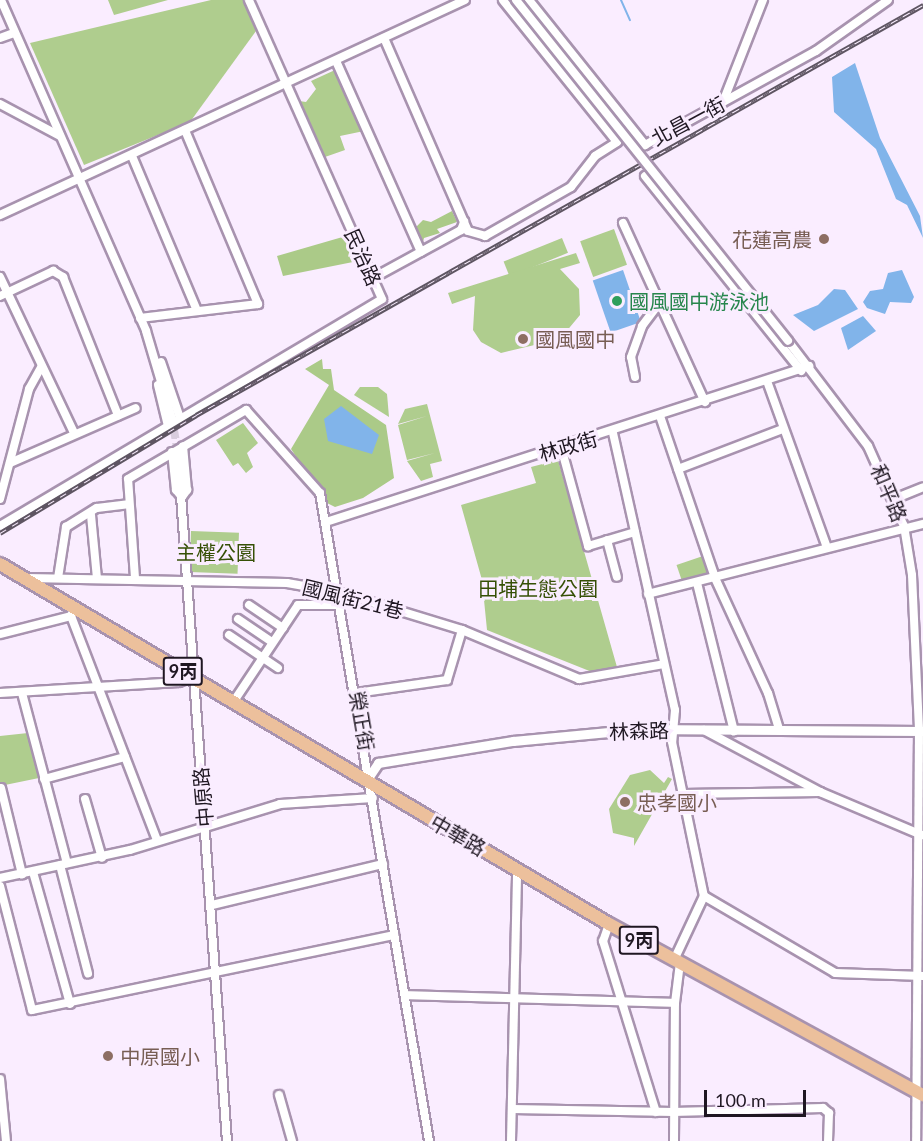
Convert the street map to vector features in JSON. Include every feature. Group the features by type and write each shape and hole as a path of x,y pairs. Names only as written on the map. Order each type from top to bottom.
{"main road":[{"name":"中華路","path":"0,564 27,578 73,612 234,701 609,924 920,1094"}],"street":[{"path":"0,526 173,421 146,331 14,33 2,0"},
{"name":"民治路","path":"173,421 382,299 249,0"},
{"path":"0,215 336,62 465,0"},
{"path":"384,38 464,222 474,236 485,236 571,187 595,156 617,142 502,0"},
{"name":"和平路","path":"516,0 809,366 868,446 894,498 904,526 916,616 921,731 920,1094 916,1141"},
{"name":"北昌一街","path":"529,0 645,145 816,51 888,0"},
{"path":"723,103 763,0"},
{"path":"0,38 14,33"},
{"path":"336,62 421,252"},
{"path":"0,104 60,136"},
{"path":"140,318 196,308 258,304 185,130"},
{"path":"132,156 196,308"},
{"path":"645,176 801,371"},
{"path":"373,278 460,230 464,222"},
{"path":"623,223 661,301 705,402"},
{"path":"3,294 53,271 60,275 118,415"},
{"path":"0,277 3,294 74,433"},
{"path":"635,377 631,357 638,337 661,301"},
{"name":"林政街","path":"326,522 561,447 613,433 801,371 809,366"},
{"path":"0,499 3,478 10,463 29,389 41,367"},
{"path":"767,381 826,545"},
{"path":"10,463 74,433 136,408"},
{"name":"榮正街","path":"178,450 246,410 320,493 369,763 366,781 373,798 429,1141"},
{"path":"660,416 716,578 768,693 778,729"},
{"path":"678,469 783,429"},
{"path":"613,433 664,664 676,729 672,742 704,896 677,962 674,1141"},
{"path":"561,447 588,546 635,532"},
{"path":"135,578 128,504 131,475 178,450"},
{"name":"中原路","path":"178,450 183,497 192,677 206,825 227,1141"},
{"path":"894,498 923,487"},
{"path":"58,578 61,534 91,515 97,508 128,504"},
{"path":"91,515 97,579"},
{"path":"648,594 716,578 826,545 904,526 923,524"},
{"path":"607,540 617,577"},
{"name":"國風街21巷","path":"27,578 244,579 338,592 462,630 579,679 600,679 664,664"},
{"path":"697,583 734,731"},
{"path":"249,605 283,628"},
{"path":"234,701 298,605 340,606"},
{"path":"0,632 73,612 98,687 157,840"},
{"path":"238,619 272,642"},
{"path":"356,693 447,680 462,630"},
{"path":"229,635 278,668"},
{"path":"0,693 179,682 192,677"},
{"path":"22,693 88,973"},
{"name":"林森路","path":"366,781 378,764 496,744 676,729 921,731"},
{"path":"704,730 820,792 921,835"},
{"path":"44,779 125,757"},
{"path":"1,788 22,874"},
{"path":"683,794 820,792"},
{"path":"0,878 102,858 280,804 373,798"},
{"path":"85,799 102,858"},
{"path":"212,905 383,864"},
{"path":"511,1141 516,998 517,870"},
{"path":"33,873 70,1004"},
{"path":"0,886 33,1010 216,974 394,935"},
{"path":"704,896 835,973 920,976"},
{"path":"609,924 603,941 656,1112"},
{"path":"406,995 620,999 675,1003"},
{"path":"0,1079 6,1141"},
{"path":"279,1095 292,1141"},
{"path":"513,1109 673,1112 823,1108 829,1113 828,1141"}],"green space":[{"path":"108,0 168,0 114,15"},
{"path":"211,0 248,0 256,31 190,122 84,165 30,43"},
{"path":"335,70 364,131 340,136 345,150 325,157 299,101 306,102 316,89 311,81"},
{"path":"452,211 457,222 437,229 440,233 424,238 422,246 413,230 423,220 431,222"},
{"path":"614,229 627,265 593,277 580,241"},
{"path":"346,236 358,261 283,276 277,256"},
{"path":"562,238 568,253 510,276 504,262"},
{"path":"576,253 580,263 560,269 579,289 580,315 560,339 501,353 481,342 473,330 475,296 452,304 448,293"},
{"path":"322,359 323,369 331,369 334,390 386,425 394,478 363,498 335,507 327,503 291,449 329,385 305,369"},
{"path":"360,387 378,387 387,394 389,417 354,395"},
{"path":"427,404 442,461 430,464 433,477 421,481 407,461 435,453 407,460 398,425 427,416 398,424 405,409"},
{"path":"243,423 258,443 247,453 253,467 246,473 238,463 233,466 216,440"},
{"name":"田埔生態公園","path":"558,460 617,667 597,674 487,630 482,580 461,505 536,483 531,467"},
{"name":"主權公園","path":"191,531 239,533 238,574 190,572"},
{"path":"703,556 709,573 682,582 677,565"},
{"path":"28,733 39,778 0,786 0,736"},
{"path":"650,770 664,783 668,777 672,779 634,846 634,838 613,833 609,809 630,775"}],"water":[{"path":"855,63 880,138 920,216 923,238 907,205 896,199 876,149 834,112 832,77"},
{"name":"國風國中游泳池","path":"623,270 641,322 611,332 593,280"},
{"path":"902,270 914,297 911,303 890,302 885,314 867,308 863,302 870,291 883,289 888,273"},
{"path":"834,289 845,290 858,309 814,331 793,315 818,305"},
{"path":"863,316 876,331 848,350 841,328"},
{"path":"341,406 379,435 372,454 328,441 324,419"}],"waterway":[{"path":"621,0 630,20"}],"tunnel":[{"path":"172,419 178,453"}],"railway":[{"path":"0,533 196,415 923,5"}],"place":[{"name":"花蓮高農","path":"824,239"},
{"name":"國風國中游泳池","path":"617,301"},
{"name":"國風國中","path":"523,339"},
{"name":"忠孝國小","path":"625,802"},
{"name":"中原國小","path":"108,1056"}]}
